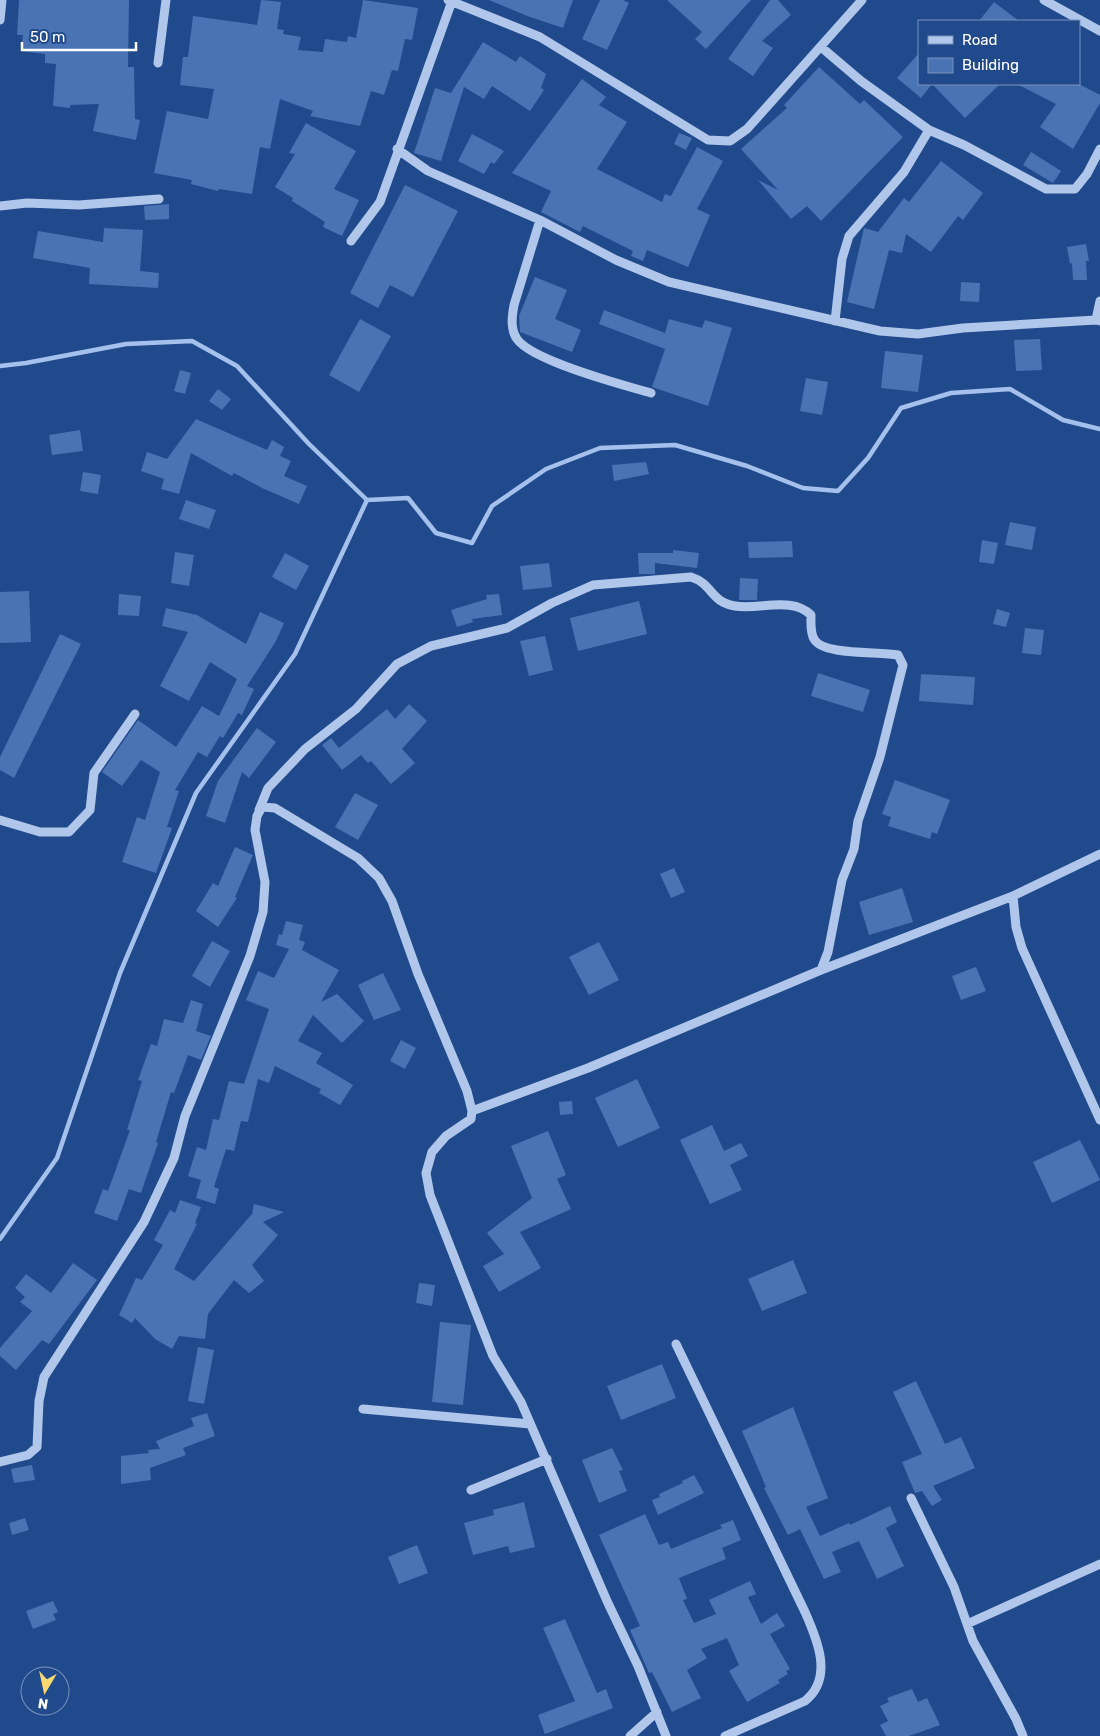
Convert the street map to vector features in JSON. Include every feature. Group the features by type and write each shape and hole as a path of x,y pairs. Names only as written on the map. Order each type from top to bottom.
{"street":[{"path":"0,20 2,0"},
{"path":"158,63 166,0"},
{"path":"351,241 380,202 450,1 540,37 708,140 730,141 747,129 862,0"},
{"path":"1044,0 1100,31"},
{"path":"822,47 861,81 929,130 964,145 1046,189 1075,189 1087,174 1100,149"},
{"path":"835,321 842,259 849,236 904,172 929,130"},
{"path":"398,149 428,171 540,220 616,260 669,282 880,331 918,334 963,328 1098,321 1100,301"},
{"path":"0,206 27,203 114,204 159,199"},
{"path":"540,220 514,305 512,319 516,337 527,348 571,368 651,393"},
{"path":"0,1462 28,1455 37,1447 39,1401 44,1377 144,1222 174,1158 186,1116 250,956 263,912 265,882 256,830 259,810 268,788 305,749 356,709 397,664 431,646 507,628 552,603 593,585 691,577 703,581 720,601 735,606 755,608 794,605 805,610 811,615 811,630 814,639 824,647 898,655 903,665 880,757 858,820 854,849 842,880 828,952 821,970"},
{"path":"0,820 40,832 69,832 90,810 94,773 135,714"},
{"path":"259,810 262,808 274,808 358,858 379,878 392,901 418,974 468,1092 472,1111 471,1119 446,1136 432,1152 427,1163 427,1182 433,1204 493,1356 521,1402 547,1459 666,1736"},
{"path":"472,1111 588,1068 821,970 1013,896 1100,854"},
{"path":"1013,896 1016,927 1022,948 1100,1120"},
{"path":"676,1344 805,1612 817,1639 820,1656 821,1675 814,1694 805,1701 725,1736"},
{"path":"363,1409 530,1424"},
{"path":"471,1490 547,1459"},
{"path":"912,1498 954,1587 977,1650 1016,1719 1022,1736"},
{"path":"967,1624 1100,1564"},
{"path":"630,1736 657,1712"}],"building":[{"path":"19,0 129,0 128,67 134,67 135,119 140,120 136,140 93,131 99,104 70,105 70,108 53,106 56,64 45,63 45,54 21,51 23,35 17,35"},
{"path":"261,0 281,2 277,29 284,30 283,34 301,37 298,50 323,52 325,39 347,42 348,36 356,38 363,0 418,8 412,40 405,39 398,71 392,70 384,95 371,91 360,126 310,116 313,111 280,99 270,149 260,147 252,194 219,189 218,191 191,184 192,180 154,173 167,111 208,119 214,89 180,85 183,57 188,57 193,16 257,25"},
{"path":"489,0 573,0 563,28"},
{"path":"600,0 623,0 629,3 607,50 582,39"},
{"path":"667,0 751,0 706,49 695,39 702,32"},
{"path":"770,0 778,0 791,15 762,41 773,48 753,76 728,59"},
{"path":"994,2 1018,20 980,20"},
{"path":"483,42 516,62 520,56 546,74 541,88 544,90 530,111 492,86 484,99 464,87 441,161 414,153 435,88 451,93"},
{"path":"918,54 918,85 931,85 921,98 897,78"},
{"path":"819,67 860,104 864,100 903,137 821,221 807,206 791,219 758,180 778,190 741,149 787,108 784,105"},
{"path":"582,79 606,97 599,105 627,122 597,169 662,202 665,194 671,196 697,147 723,161 697,209 710,215 688,267 647,250 643,261 631,256 633,251 583,226 580,232 541,212 551,191 512,173"},
{"path":"933,85 999,85 965,118"},
{"path":"1019,85 1080,85 1100,95 1100,103 1073,149 1040,127 1056,104"},
{"path":"306,123 356,151 334,189 359,200 342,236 323,227 325,222 292,201 293,198 275,187 295,154 289,153"},
{"path":"679,133 692,138 686,150 674,144"},
{"path":"472,134 504,151 494,164 491,162 484,174 458,161"},
{"path":"1031,152 1061,171 1053,183 1023,165"},
{"path":"941,161 983,193 963,220 958,216 931,252 906,234 902,253 889,250 874,309 847,302 864,228 878,232 904,198 909,202"},
{"path":"405,185 458,211 413,297 390,285 378,308 350,293"},
{"path":"169,204 169,219 145,220 144,206"},
{"path":"104,228 143,230 140,271 159,273 158,288 89,284 90,268 33,258 38,231 103,242"},
{"path":"1086,244 1089,261 1086,261 1087,280 1073,280 1072,263 1070,264 1067,247"},
{"path":"535,277 567,290 555,319 581,330 572,352 520,332 519,316"},
{"path":"961,282 980,283 979,302 960,301"},
{"path":"604,310 665,333 669,319 702,328 705,320 732,328 708,406 652,387 665,349 599,324"},
{"path":"360,319 391,336 359,392 329,375"},
{"path":"1040,339 1042,370 1016,371 1014,340"},
{"path":"885,351 923,355 918,392 881,388"},
{"path":"180,370 191,373 185,394 174,391"},
{"path":"806,378 828,382 822,415 800,411"},
{"path":"218,389 231,399 222,410 209,401"},
{"path":"196,419 267,450 272,440 284,447 280,456 291,461 284,476 307,486 299,504 234,473 232,476 191,453 179,494 161,489 164,479 141,471 147,452 167,459"},
{"path":"80,430 83,451 52,455 49,435"},
{"path":"646,462 649,474 614,481 612,465"},
{"path":"83,472 101,475 98,494 80,491"},
{"path":"186,500 216,510 209,529 179,519"},
{"path":"1010,522 1036,527 1032,550 1005,545"},
{"path":"982,540 998,543 994,564 979,562"},
{"path":"792,541 793,557 749,558 748,542"},
{"path":"673,550 699,553 697,568 655,563 655,574 639,574 638,553 673,553"},
{"path":"175,552 194,555 189,586 171,583"},
{"path":"285,553 309,566 296,590 272,577"},
{"path":"549,563 552,587 523,590 520,566"},
{"path":"740,578 758,579 757,600 739,600"},
{"path":"29,591 31,642 0,643 0,592"},
{"path":"119,594 141,596 139,616 118,615"},
{"path":"499,594 502,615 472,619 473,622 457,627 451,610 487,599 486,595"},
{"path":"639,601 647,634 578,651 570,618"},
{"path":"166,608 197,615 246,644 260,612 284,623 276,641 247,686 254,689 242,715 238,713 223,738 220,736 207,757 198,752 175,790 179,791 167,827 172,828 156,873 122,862 137,817 145,820 160,772 141,760 122,786 102,772 138,720 176,747 202,706 219,716 237,679 210,662 189,701 160,686 188,632 162,626"},
{"path":"997,609 1010,613 1006,627 993,624"},
{"path":"1025,628 1044,630 1041,655 1022,653"},
{"path":"60,634 81,644 14,778 0,770 0,757"},
{"path":"545,636 553,670 529,676 520,641"},
{"path":"818,673 870,690 863,712 811,696"},
{"path":"921,674 975,677 973,705 919,701"},
{"path":"409,704 427,721 402,749 415,763 391,784 371,761 368,763 361,755 342,770 322,745 331,738 339,748 387,709 395,719"},
{"path":"257,728 276,742 249,778 242,772 225,823 206,816 218,781"},
{"path":"895,780 950,800 937,834 932,832 930,839 888,826 891,817 882,814"},
{"path":"355,793 378,805 358,840 335,827"},
{"path":"235,847 253,855 235,897 237,898 218,927 196,911 213,883 218,886"},
{"path":"674,868 685,892 671,898 660,874"},
{"path":"902,888 913,922 869,935 859,902"},
{"path":"286,921 303,925 299,940 305,942 302,950 339,970 321,1002 337,994 364,1021 342,1043 313,1015 298,1041 322,1053 316,1063 353,1085 340,1105 319,1093 321,1089 275,1066 269,1083 258,1079 248,1122 241,1121 234,1151 226,1149 214,1187 219,1189 215,1204 196,1198 201,1180 188,1176 197,1147 206,1150 213,1119 219,1120 229,1081 244,1084 269,1009 246,1000 258,971 274,978 289,949 276,945 279,934 282,935"},
{"path":"212,941 230,951 210,987 192,976"},
{"path":"599,942 619,980 589,995 569,957"},
{"path":"976,967 986,991 961,1000 952,976"},
{"path":"383,973 401,1010 374,1020 358,985"},
{"path":"191,1000 203,1004 196,1031 211,1036 201,1060 188,1055 174,1093 171,1092 156,1142 158,1143 141,1193 129,1189 117,1221 94,1213 103,1189 108,1191 130,1130 127,1130 142,1081 138,1080 151,1044 157,1046 164,1019 183,1023"},
{"path":"401,1040 416,1048 405,1069 390,1061"},
{"path":"637,1079 660,1128 618,1147 595,1098"},
{"path":"572,1101 573,1114 560,1115 559,1102"},
{"path":"712,1125 724,1151 741,1143 748,1156 730,1165 742,1190 710,1204 680,1140"},
{"path":"548,1131 566,1175 557,1179 571,1209 520,1232 541,1268 499,1292 483,1266 504,1254 487,1233 532,1198 511,1146"},
{"path":"1080,1140 1100,1180 1052,1203 1033,1162"},
{"path":"180,1200 201,1207 195,1223 197,1224 174,1269 194,1281 252,1214 254,1204 284,1212 263,1222 278,1235 252,1265 264,1281 249,1293 234,1280 208,1314 205,1339 179,1336 172,1349 155,1339 135,1318 132,1323 119,1315 136,1278 142,1280 163,1245 154,1240 170,1210 175,1213"},
{"path":"793,1260 807,1293 762,1311 748,1279"},
{"path":"73,1263 97,1280 49,1344 42,1340 16,1370 0,1356 0,1348 32,1311 20,1302 25,1297 15,1288 26,1274 51,1293"},
{"path":"419,1283 435,1285 432,1306 416,1303"},
{"path":"440,1322 471,1325 463,1405 432,1402"},
{"path":"198,1347 214,1350 204,1404 188,1401"},
{"path":"662,1364 676,1398 621,1420 607,1386"},
{"path":"916,1381 945,1444 961,1437 975,1468 933,1486 942,1500 932,1506 922,1491 915,1493 902,1462 922,1454 893,1392"},
{"path":"793,1407 828,1498 806,1507 820,1536 849,1523 850,1525 890,1506 897,1522 886,1528 904,1566 877,1579 859,1541 832,1552 841,1572 824,1579 800,1529 788,1535 764,1488 766,1487 742,1431"},
{"path":"207,1413 215,1436 183,1448 186,1455 150,1468 151,1480 121,1484 121,1456 149,1453 148,1450 160,1449 156,1441 194,1426 191,1418"},
{"path":"612,1448 623,1470 619,1471 627,1491 599,1503 582,1460"},
{"path":"32,1465 35,1480 14,1483 11,1469"},
{"path":"694,1475 704,1493 658,1515 652,1500 660,1497 659,1494 683,1483 682,1481"},
{"path":"524,1502 535,1547 510,1553 508,1546 473,1555 464,1523 494,1515 493,1510"},
{"path":"645,1514 659,1545 668,1542 671,1549 722,1528 720,1525 733,1520 741,1540 722,1548 726,1559 679,1578 687,1599 683,1600 694,1623 716,1614 709,1600 750,1581 756,1594 748,1597 761,1624 777,1613 785,1626 770,1634 790,1669 786,1671 788,1674 778,1680 780,1683 747,1702 729,1671 739,1665 727,1638 701,1649 707,1658 687,1670 701,1698 672,1712 652,1672 649,1673 630,1630 640,1626 599,1535"},
{"path":"25,1518 29,1530 12,1535 9,1523"},
{"path":"417,1545 428,1573 399,1584 388,1557"},
{"path":"53,1601 58,1612 53,1614 56,1620 33,1629 26,1611"},
{"path":"565,1619 597,1693 606,1689 613,1708 545,1734 538,1715 575,1701 543,1628"},
{"path":"912,1689 918,1702 927,1698 940,1725 909,1736 886,1736 880,1725 888,1721 880,1706 889,1702 887,1698"}],"waterway":[{"path":"0,366 26,363 126,344 192,341 237,366 309,444 367,500 408,498 436,533 472,543 492,506 546,469 600,448 675,445 747,466 803,488 838,491 868,458 901,408 951,393 1010,389 1063,420 1100,429"},
{"path":"0,1239 57,1158 120,973 196,793 295,654 367,500"}]}
